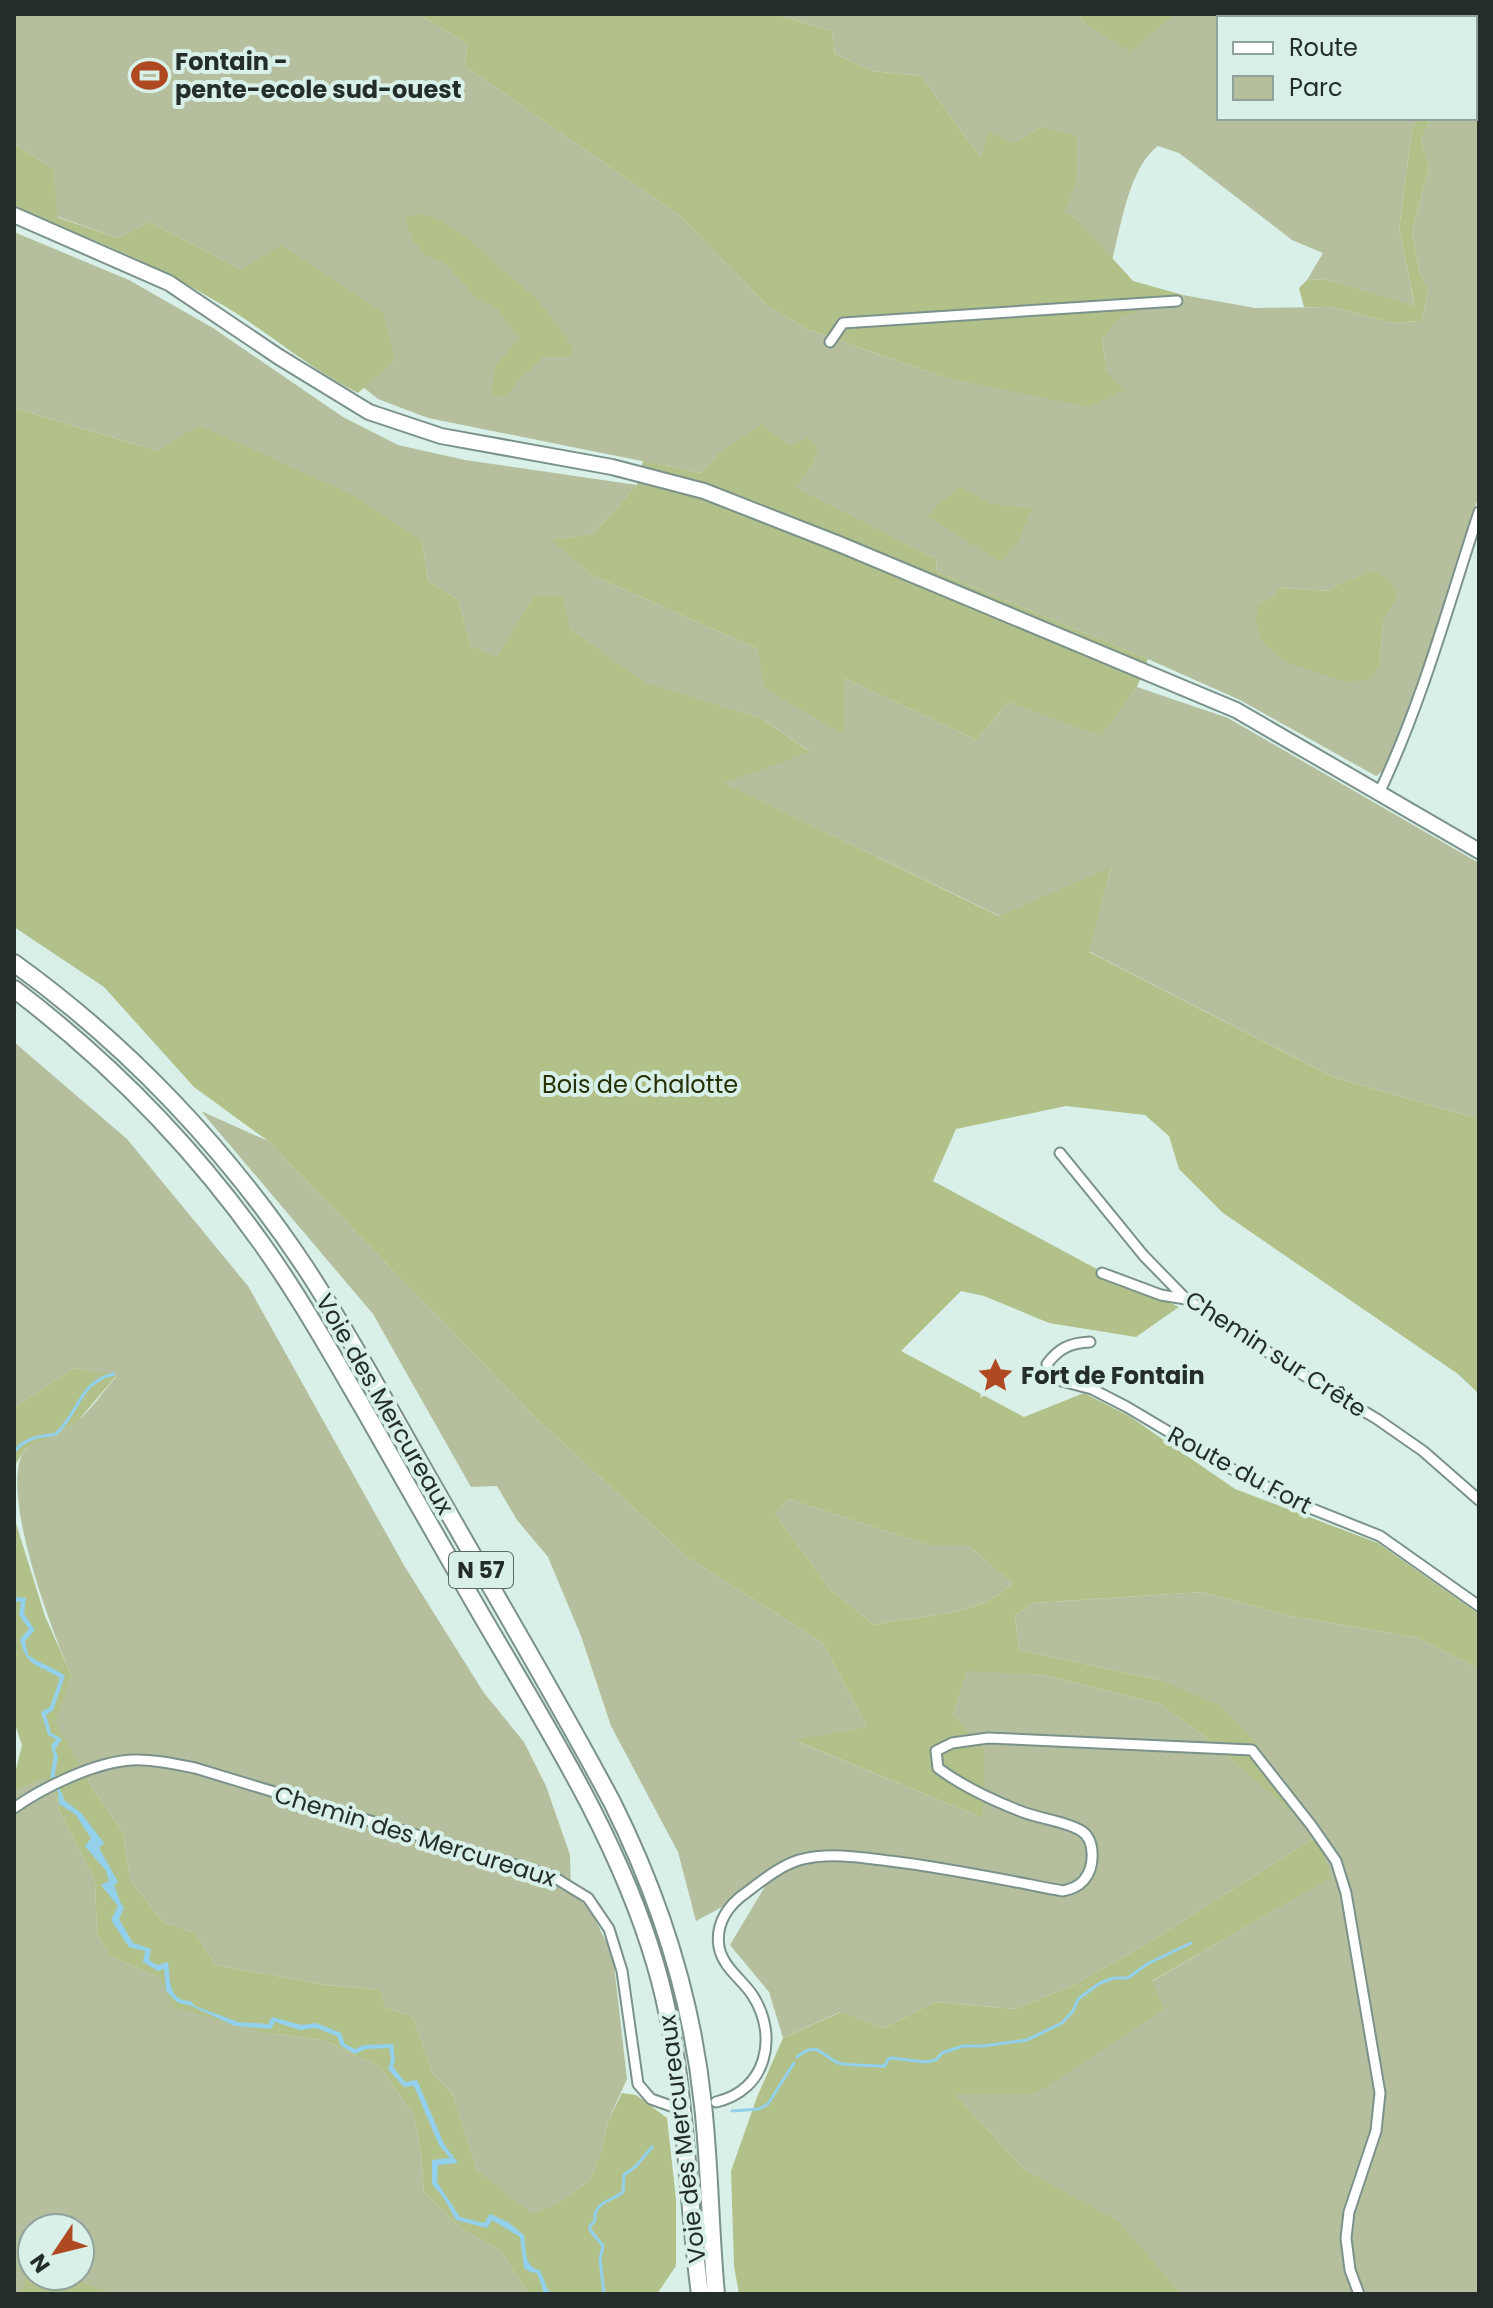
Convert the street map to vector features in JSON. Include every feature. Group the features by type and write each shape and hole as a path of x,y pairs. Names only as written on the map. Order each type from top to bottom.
{"highway":[{"name":"Voie des Mercureaux","path":"14,963 75,1010 150,1078 218,1152 269,1215 331,1309 606,1790 654,1895 672,1948 690,2019 703,2104 716,2294"},
{"name":"Voie des Mercureaux","path":"14,989 75,1038 147,1106 200,1165 274,1261 317,1328 593,1811 635,1902 668,2013 681,2086 700,2294"}],"main road":[{"path":"14,215 169,283 279,357 369,412 441,436 612,467 704,491 854,550 1236,710 1479,851"}],"street":[{"path":"830,342 843,323 1177,301"},
{"path":"1379,793 1420,691 1479,512"},
{"name":"Chemin sur Crête","path":"1060,1153 1144,1256 1186,1299 1377,1419 1423,1451 1479,1500"},
{"path":"1102,1273 1161,1295 1186,1299"},
{"name":"Route du Fort","path":"1090,1342 1073,1343 1057,1351 1047,1364 1050,1374 1058,1380 1092,1389 1127,1407 1228,1467 1300,1504 1380,1536 1479,1606"},
{"path":"716,2102 736,2096 756,2079 762,2065 765,2036 759,2007 721,1955 718,1938 720,1926 730,1905 775,1872 798,1861 836,1856 927,1865 1063,1891 1075,1887 1086,1878 1093,1853 1090,1840 1081,1830 1021,1812 952,1779 938,1768 936,1751 952,1743 988,1738 1252,1750 1336,1861 1346,1893 1373,2037 1380,2093 1376,2131 1349,2212 1346,2238 1350,2270 1359,2294"},
{"name":"Chemin des Mercureaux","path":"14,1808 46,1789 109,1763 161,1761 195,1768 532,1869 571,1886 588,1898 599,1912 617,1950 638,2084 651,2099 671,2106"}],"green space":[{"path":"14,14 419,14 467,44 465,66 679,215 768,306 807,329 943,377 1107,373 1102,340 1119,317 1183,295 1255,308 1333,307 1392,323 1422,321 1428,290 1419,270 1412,232 1429,167 1421,140 1430,120 1477,120 1477,16 1460,14 1479,14 1479,495 1417,688 1386,769 1376,776 1240,700 937,572 936,559 794,487 813,465 817,448 789,446 718,454 701,473 428,418 378,399 363,387 395,360 242,270 150,222 117,238 56,216 54,169 14,144","holes":["1371,571 1383,620 1380,663 1259,604 1274,596 1280,588 1329,591"]},
{"path":"419,14 774,14 832,31 835,54 872,71 921,76 981,158 988,132 1015,143 1041,127 1077,136 1077,180 1064,213 1076,218 1133,281 1183,295 1119,318 1102,340 1107,373 1124,390 1089,407 943,377 807,329 768,306 679,215 465,66 467,44"},
{"path":"774,14 1079,14 1084,23 1131,51 1175,14 1450,14 1217,16 1217,120 1417,120 1412,131 1399,229 1415,307 1325,279 1307,280 1323,253 1292,240 1179,153 1158,146 1148,156 1133,183 1112,260 1076,218 1063,213 1077,180 1041,127 981,158 921,76 872,71 835,54 832,31"},
{"path":"1079,14 1175,14 1131,52 1084,23"},
{"path":"1417,120 1430,120 1421,140 1429,167 1412,232 1419,270 1428,290 1422,321 1392,323 1333,307 1304,307 1299,288 1307,280 1325,279 1415,306 1399,229 1412,131"},
{"path":"14,144 54,169 57,217 117,238 150,222 242,270 281,245 383,313 395,360 358,393 232,311 166,273 14,207"},
{"path":"422,214 458,231 527,291 552,317 566,338 573,349 570,357 543,357 517,382 506,398 491,394 496,364 520,339 496,307 478,299 444,263 425,255 412,239 405,217"},
{"path":"14,232 129,280 213,328 343,417 398,445 465,460 637,485 593,534 552,540 592,575 758,649 844,734 844,678 977,740 1008,702 1101,735 1137,687 1228,718 1479,863 1479,1119 1333,1077 1088,951 1111,868 1000,916 723,783 809,751 761,718 646,684 570,629 533,597 498,658 471,646 458,600 428,581 422,541 158,451 14,408"},
{"name":"Bois de Chalotte","path":"14,408 158,451 199,425 355,496 422,541 428,581 458,600 471,646 497,657 533,597 562,596 570,629 646,683 761,718 810,752 724,783 999,916 1111,867 1089,952 1333,1077 1479,1119 1479,1394 1458,1374 1223,1213 1179,1169 1169,1136 1145,1115 1066,1106 956,1129 933,1181 1093,1267 1179,1307 1136,1337 1049,1323 984,1296 961,1291 901,1351 1024,1417 1084,1393 1129,1416 1235,1489 1378,1543 1479,1614 1479,1669 1418,1638 1291,1616 1202,1592 1034,1603 1015,1615 1019,1650 1160,1680 1221,1706 1255,1742 1319,1835 1199,1732 1160,1704 1044,1675 967,1671 953,1715 984,1750 983,1818 794,1740 867,1727 823,1643 687,1557 536,1418 268,1141 194,1087 104,987 14,927","holes":["789,1499 928,1545 968,1545 1012,1583 999,1594 967,1609 874,1625 830,1589 775,1514"]},
{"path":"761,424 789,446 808,437 818,448 813,465 795,487 936,559 937,572 1148,659 1137,687 1101,736 1008,702 977,740 844,678 844,735 764,688 758,649 592,575 551,540 593,534 637,485 643,461 701,473 718,454"},
{"path":"961,487 991,504 1032,508 1017,544 1000,562 928,516"},
{"path":"1371,570 1390,580 1398,595 1383,620 1380,663 1372,679 1346,682 1283,661 1263,643 1255,621 1259,604 1274,596 1279,588 1329,591"},
{"path":"14,1042 127,1139 248,1286 405,1567 484,1693 524,1742 546,1786 570,1855 571,1891 591,1911 613,1956 627,2079 608,2121 602,2149 590,2180 559,2203 532,2215 477,2170 452,2093 432,2073 413,2017 385,2007 379,1990 327,1985 215,1965 195,1933 163,1922 130,1880 123,1832 91,1786 54,1721 72,1677 31,1564 18,1499 18,1472 23,1452 28,1447 76,1422 116,1377 74,1368 14,1408"},
{"path":"201,1111 268,1141 536,1418 687,1557 823,1643 867,1727 796,1741 983,1818 983,1750 953,1715 967,1670 1044,1675 1160,1704 1199,1732 1316,1832 1160,1680 1019,1650 1015,1615 1034,1603 1202,1592 1291,1616 1418,1638 1479,1669 1479,2294 1182,2294 1118,2222 1025,2170 954,2093 1164,2009 1151,1982 1329,1878 1319,1835 1145,1945 1072,1986 1015,2009 935,2002 884,2028 840,2012 783,2038 769,1992 730,1945 767,1883 696,1921 678,1852 611,1726 581,1636 548,1557 517,1520 497,1486 471,1487 373,1314"},
{"path":"74,1368 116,1376 77,1422 25,1449 14,1467 14,1408"},
{"path":"789,1499 928,1545 968,1545 1012,1583 999,1594 967,1609 874,1625 830,1589 775,1514"},
{"path":"14,1517 45,1616 72,1677 55,1721 91,1786 123,1832 130,1880 163,1922 195,1933 215,1965 327,1985 380,1990 385,2007 413,2017 432,2073 452,2093 477,2170 532,2214 559,2203 590,2180 602,2149 608,2121 622,2093 636,2095 667,2118 676,2199 676,2266 657,2294 529,2294 500,2250 462,2229 424,2192 414,2115 379,2066 323,2040 267,2033 173,2007 160,1978 110,1956 97,1934 95,1880 59,1810 54,1788 45,1777 14,1792 14,1777 22,1745 14,1722"},
{"path":"46,1776 54,1788 59,1810 95,1880 97,1934 110,1956 267,2033 323,2040 379,2066 414,2115 424,2192 462,2229 500,2250 529,2294 14,2294 14,1792"},
{"path":"1319,1835 1330,1878 1152,1981 1164,2009 1035,2094 955,2094 1025,2170 1118,2221 1182,2294 739,2294 734,2266 731,2171 757,2097 783,2038 841,2012 884,2028 935,2002 1015,2009 1072,1986 1145,1945"},
{"path":"96,2287 113,2294 20,2294 96,2292"}],"water":[{"path":"14,1597 26,1598 24,1614 35,1630 25,1641 28,1655 65,1676 53,1710 46,1715 51,1733 62,1739 55,1749 58,1757 54,1777 50,1778 54,1756 51,1746 56,1739 48,1735 41,1712 50,1707 60,1678 34,1664 26,1655 20,1639 29,1629 19,1615 21,1602 14,1601"},
{"path":"62,1793 64,1800 81,1813 104,1843 99,1848 118,1882 111,1887 124,1908 119,1919 133,1943 151,1949 149,1960 157,1965 168,1962 171,1984 178,1998 238,2022 268,2024 272,2017 301,2025 316,2023 341,2033 345,2044 355,2049 364,2045 393,2044 393,2067 405,2082 417,2080 444,2144 458,2163 438,2165 437,2182 460,2217 484,2223 490,2214 508,2222 524,2235 528,2262 540,2270 548,2290 553,2294 544,2293 537,2273 524,2268 520,2237 492,2220 487,2228 456,2220 432,2184 432,2160 450,2158 439,2145 414,2086 404,2087 388,2069 391,2059 389,2048 366,2049 355,2054 341,2046 337,2036 316,2028 300,2030 275,2022 271,2029 235,2026 178,2003 166,1991 164,1969 158,1971 143,1962 145,1951 129,1947 111,1920 118,1906 101,1885 113,1879 85,1846 91,1838 75,1814 59,1804 58,1795"}],"waterway":[{"path":"14,1452 28,1441 56,1434 87,1390 102,1378 114,1374"},
{"path":"53,1774 61,1797"},
{"path":"108,1873 118,1900"},
{"path":"797,2057 815,2049 841,2064 885,2066 892,2058 925,2062 936,2060 942,2053 963,2046 1027,2040 1062,2023 1073,2011 1078,1999 1100,1983 1114,1978 1128,1978 1147,1964 1191,1943"},
{"path":"732,2111 759,2109 768,2104 794,2063"},
{"path":"604,2294 600,2259 603,2246 590,2226 600,2206 623,2192 624,2175 652,2147"}],"place":[{"name":"Fontain - pente-ecole sud-ouest","path":"149,75"},
{"name":"Fort de Fontain","path":"995,1375"}]}
